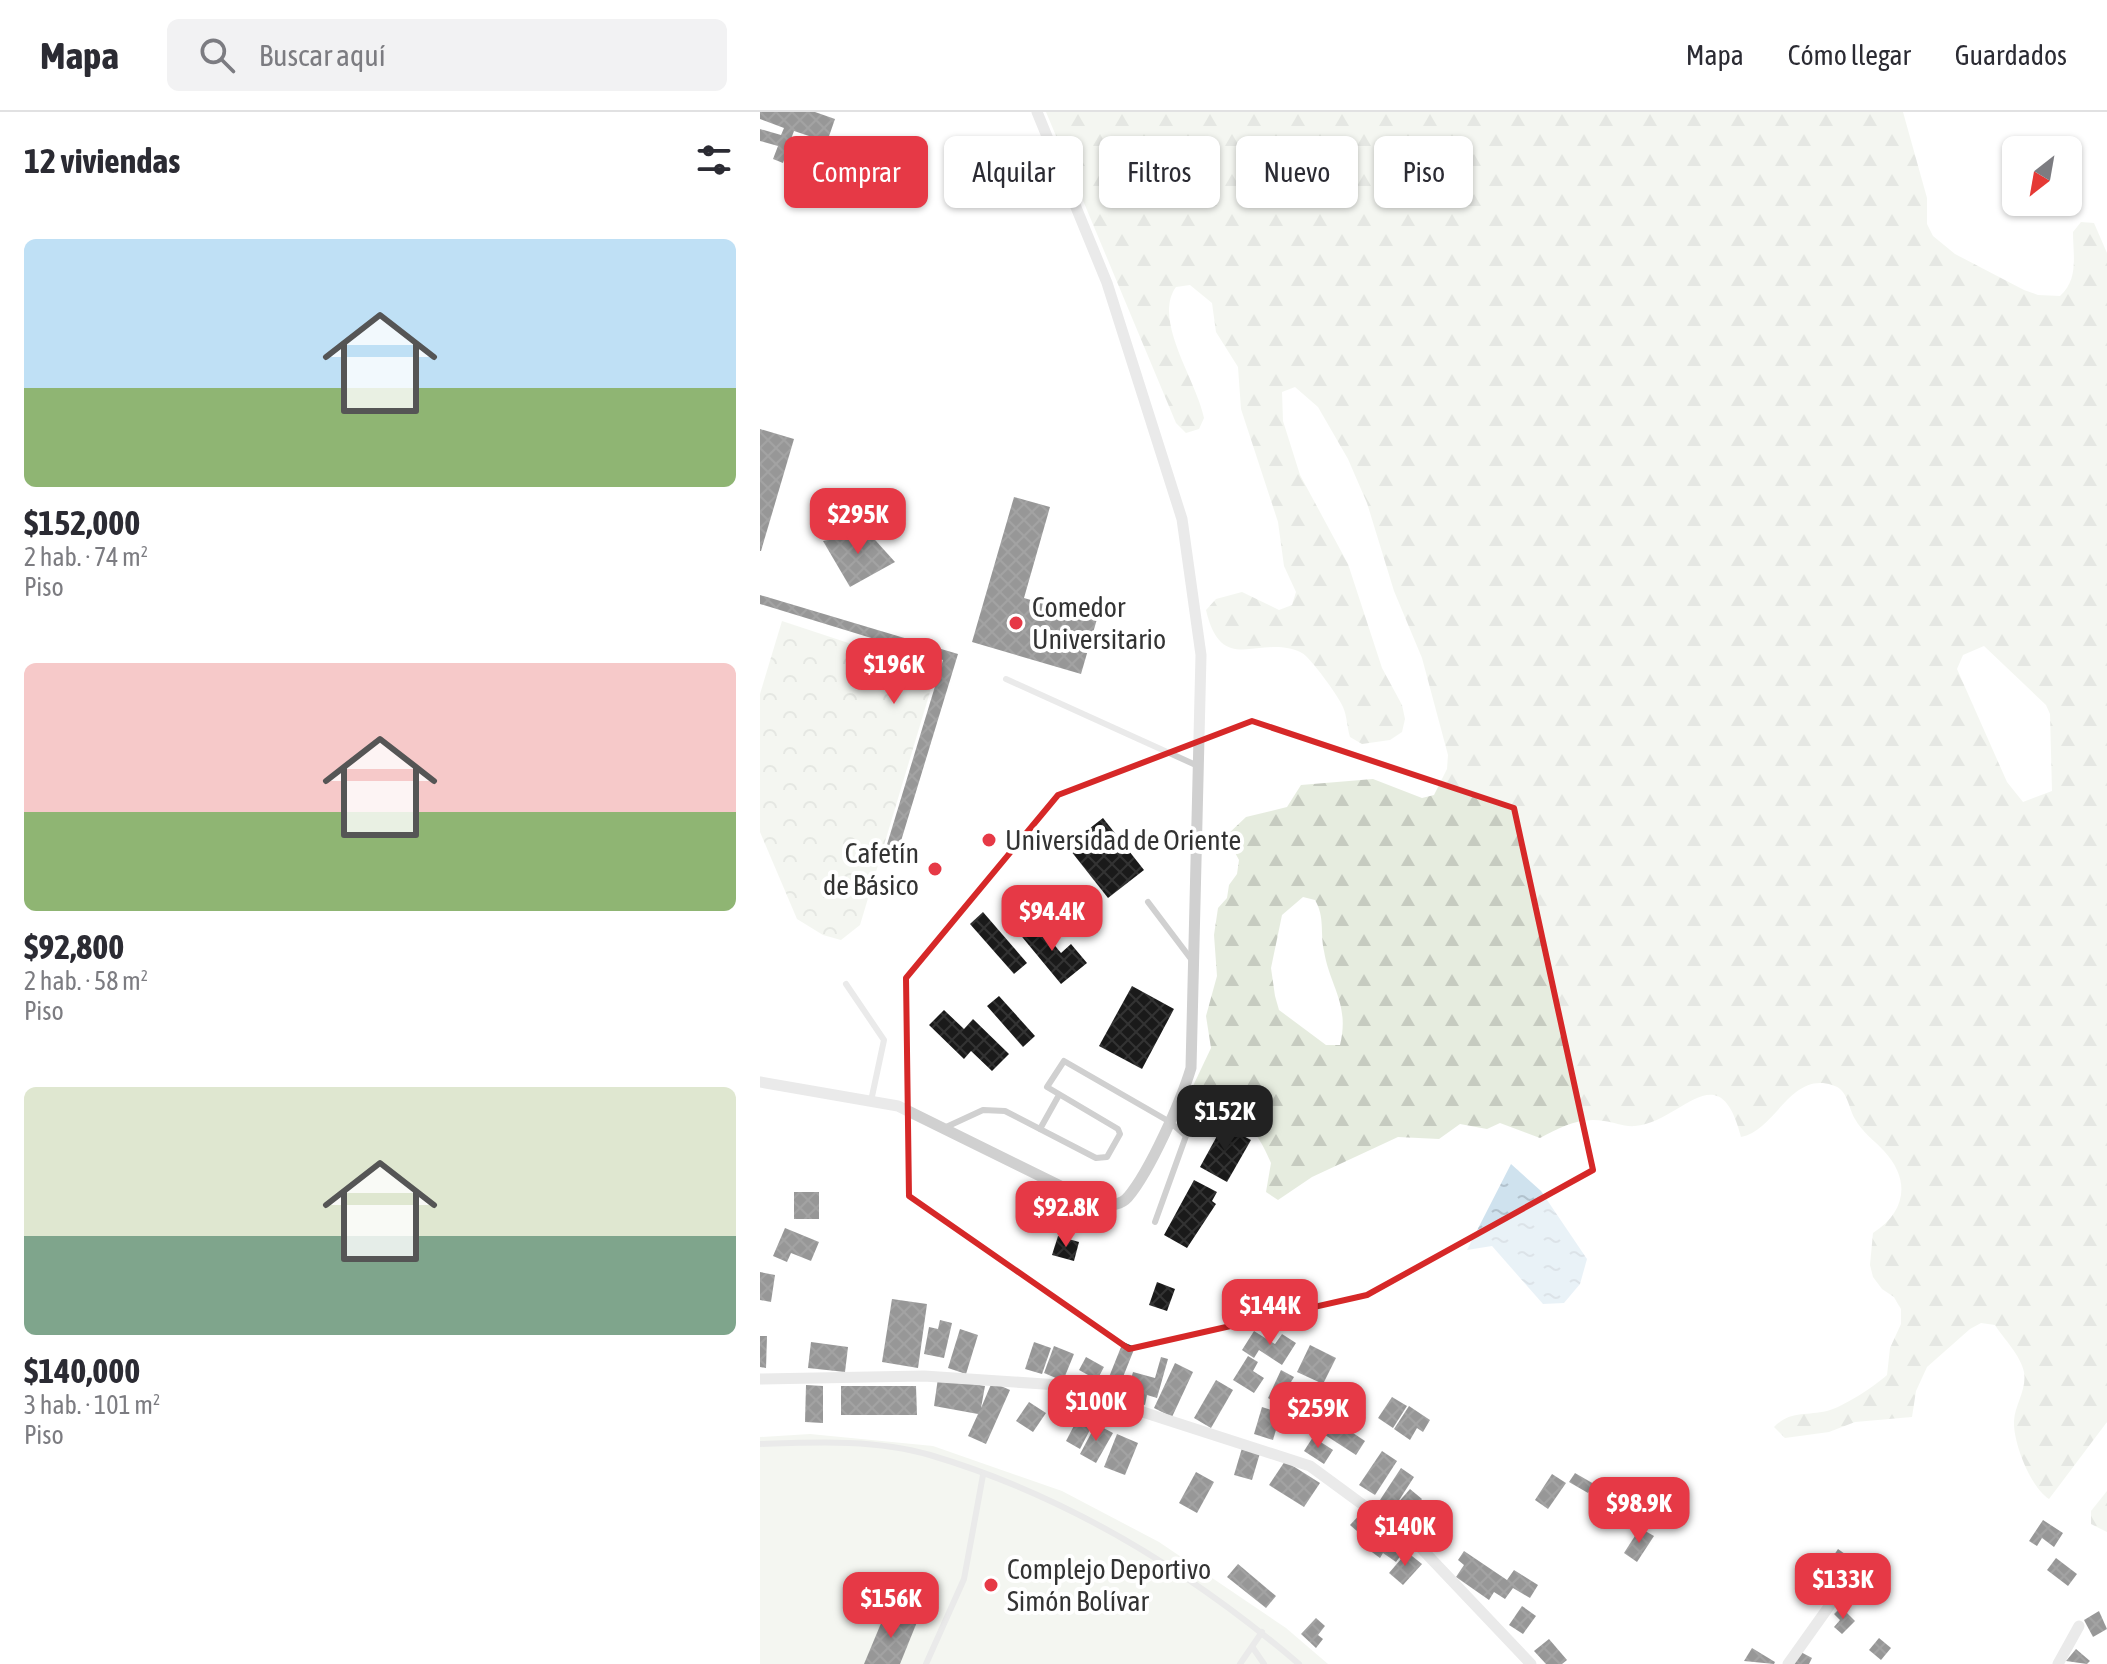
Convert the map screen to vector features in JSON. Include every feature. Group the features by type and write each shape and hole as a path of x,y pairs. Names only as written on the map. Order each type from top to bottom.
{"street":[{"path":"760,1082 898,1106 1099,1205 1114,1205 1127,1198 1170,1122 1191,1068 1201,655 1182,519 1107,283 1037,112"},
{"path":"760,1379 924,1376 1059,1385 1310,1466 1419,1546 1531,1664"},
{"path":"1788,1664 1830,1605"},
{"path":"2058,1664 2079,1626"}],"lane":[{"path":"1006,679 1198,766"},
{"path":"1148,902 1193,962"},
{"path":"846,984 884,1040 871,1101"},
{"path":"944,1128 995,1109 1005,1111 1102,1159 1120,1134 1118,1129 1047,1085 1064,1061 1183,1132 1187,1141 1155,1222"},
{"path":"1040,1129 1059,1095"},
{"path":"760,1444 825,1442 929,1454 1067,1509 1125,1537 1217,1597 1299,1664"},
{"path":"926,1664 964,1579 983,1475"},
{"path":"1240,1664 1262,1632"},
{"path":"1253,1648 1264,1664"}],"highlighted area":[{"path":"1252,721 1514,808 1593,1170 1367,1295 1129,1349 909,1196 906,978 1058,795"}],"green space":[{"path":"1046,112 1903,112 1927,198 1927,224 1933,236 1955,254 2024,290 2038,295 2060,296 2072,274 2073,232 2081,222 2094,223 2107,253 2107,1422 2049,1499 2030,1475 2014,1430 2024,1372 2016,1354 1995,1325 1981,1323 1970,1329 1927,1367 1916,1391 1912,1417 1855,1422 1829,1432 1785,1438 1774,1427 1786,1418 1834,1409 1882,1380 1887,1375 1890,1348 1901,1324 1901,1309 1894,1297 1882,1289 1873,1277 1870,1265 1873,1233 1884,1225 1898,1205 1901,1184 1898,1173 1893,1162 1858,1124 1841,1090 1832,1085 1817,1083 1805,1087 1764,1124 1741,1137 1732,1112 1722,1098 1710,1095 1697,1098 1652,1122 1635,1126 1586,1120 1540,1138 1500,1123 1487,1129 1460,1124 1439,1139 1398,1137 1312,1177 1278,1200 1266,1192 1271,1163 1257,1136 1242,1122 1198,1099 1193,1086 1211,1048 1206,1016 1217,976 1214,935 1218,908 1227,898 1239,860 1226,836 1246,817 1287,807 1301,785 1373,779 1422,798 1434,795 1447,769 1448,755 1422,658 1394,591 1367,503 1348,459 1318,407 1295,387 1282,392 1283,421 1300,475 1348,564 1382,668 1402,705 1405,719 1402,732 1390,740 1362,744 1350,737 1340,702 1306,656 1287,648 1233,648 1222,643 1213,631 1206,610 1216,599 1242,592 1279,610 1292,605 1296,592 1284,566 1278,522 1241,409 1238,367 1216,332 1212,303 1190,285 1176,287 1170,301 1169,316 1178,351 1204,418 1199,429 1186,433 1176,423 1083,201 1083,136 1056,136","holes":["1984,646 2046,705 2050,714 2052,791 2023,802 2007,782 1957,669 1963,655","1303,897 1315,900 1320,912 1327,964 1343,1018 1340,1045 1326,1045 1279,1010 1275,996 1271,968 1282,915"]},
{"path":"782,621 936,672 860,925 841,940 823,935 797,919 760,832 760,694"},
{"name":"Complejo Deportivo Simón Bolívar","path":"810,1434 933,1446 1062,1491 1159,1542 1286,1628 1328,1664 760,1664 760,1437"},
{"path":"2107,1491 2107,1532 2091,1524 2091,1511"}],"water":[{"path":"1511,1164 1541,1191 1587,1259 1580,1284 1564,1303 1543,1304 1492,1246 1467,1250"}],"building":[{"path":"760,112 815,112 835,119 829,136 809,136 794,131 792,136 784,136 783,163 773,159 778,146 760,141 760,129 781,135 784,128 760,119"},
{"path":"760,429 794,439 761,551 760,551"},
{"path":"1014,497 1050,507 1024,598 1097,619 1081,674 972,642"},
{"path":"867,531 895,562 850,587 823,541"},
{"path":"760,595 958,654 894,864 882,861 943,660 760,604"},
{"path":"1103,818 1144,870 1108,898 1067,846"},
{"path":"983,912 1027,963 1014,974 970,924"},
{"path":"1033,919 1061,953 1071,944 1087,963 1061,984 1018,932"},
{"path":"1132,986 1174,1009 1142,1069 1099,1046"},
{"path":"999,996 1035,1036 1023,1047 987,1006"},
{"path":"944,1010 964,1029 973,1019 1009,1054 992,1071 971,1051 964,1059 929,1025"},
{"path":"1223,1125 1251,1140 1227,1182 1200,1167"},
{"path":"1194,1180 1217,1192 1212,1201 1216,1204 1187,1248 1164,1235"},
{"path":"794,1192 819,1192 819,1219 794,1219"},
{"path":"785,1228 819,1242 811,1261 791,1253 787,1262 773,1256"},
{"path":"1058,1236 1079,1242 1074,1261 1052,1255"},
{"path":"760,1272 775,1275 771,1302 760,1300"},
{"path":"1157,1282 1175,1289 1167,1311 1149,1305"},
{"path":"892,1299 927,1304 918,1368 882,1362"},
{"path":"940,1320 952,1323 944,1358 924,1354 929,1327 938,1329"},
{"path":"960,1329 978,1335 966,1374 948,1368"},
{"path":"1254,1331 1275,1344 1282,1334 1296,1343 1282,1365 1259,1350 1254,1358 1242,1350"},
{"path":"760,1336 767,1336 766,1368 760,1367"},
{"path":"811,1342 848,1347 845,1372 808,1368"},
{"path":"1034,1342 1051,1348 1042,1374 1025,1369"},
{"path":"1123,1342 1135,1347 1115,1397 1103,1392"},
{"path":"1310,1345 1336,1358 1323,1384 1297,1372"},
{"path":"1054,1346 1074,1354 1063,1381 1044,1373"},
{"path":"1248,1356 1258,1362 1253,1371 1264,1378 1254,1393 1233,1380"},
{"path":"1086,1357 1104,1367 1097,1380 1079,1370"},
{"path":"1161,1357 1168,1359 1157,1398 1147,1395 1145,1405 1125,1400 1133,1372 1155,1378"},
{"path":"1175,1363 1193,1372 1172,1417 1154,1408"},
{"path":"1281,1370 1294,1377 1278,1404 1268,1398"},
{"path":"938,1378 985,1386 981,1408 992,1382 1010,1390 986,1444 968,1436 978,1414 934,1406"},
{"path":"1216,1380 1233,1390 1211,1428 1194,1418"},
{"path":"806,1385 823,1386 823,1423 805,1422"},
{"path":"841,1386 916,1386 917,1415 841,1415"},
{"path":"1312,1390 1331,1400 1321,1420 1312,1416 1310,1421 1300,1415"},
{"path":"1392,1397 1407,1406 1393,1428 1378,1418"},
{"path":"1029,1402 1046,1413 1033,1432 1016,1421"},
{"path":"1409,1406 1430,1420 1423,1432 1417,1428 1410,1440 1394,1429"},
{"path":"1262,1407 1281,1413 1273,1440 1254,1434"},
{"path":"1080,1414 1094,1422 1080,1449 1066,1441"},
{"path":"1332,1419 1365,1441 1356,1455 1322,1433"},
{"path":"1096,1424 1113,1433 1096,1463 1080,1454"},
{"path":"1117,1434 1138,1443 1125,1475 1104,1467"},
{"path":"1313,1437 1333,1450 1324,1464 1304,1451"},
{"path":"1242,1448 1260,1453 1252,1480 1234,1475"},
{"path":"1382,1451 1397,1461 1375,1495 1359,1485"},
{"path":"1285,1461 1320,1483 1304,1507 1269,1485"},
{"path":"1401,1468 1414,1477 1396,1505 1410,1489 1422,1499 1406,1519 1380,1500"},
{"path":"1196,1472 1214,1482 1197,1513 1179,1503"},
{"path":"1575,1473 1594,1484 1588,1493 1569,1482"},
{"path":"1552,1474 1566,1483 1548,1509 1535,1500"},
{"path":"1628,1498 1644,1510 1630,1528 1614,1516"},
{"path":"1365,1509 1381,1524 1366,1539 1350,1525"},
{"path":"2043,1520 2063,1533 2054,1547 2042,1538 2037,1546 2029,1541"},
{"path":"1378,1527 1407,1547 1396,1562 1383,1553 1380,1558 1365,1547"},
{"path":"1640,1528 1654,1536 1637,1562 1624,1553"},
{"path":"1838,1549 1852,1559 1846,1567 1832,1558"},
{"path":"1464,1551 1507,1580 1514,1570 1538,1585 1530,1598 1513,1588 1505,1599 1494,1592 1489,1600 1456,1577 1464,1565 1458,1560"},
{"path":"1407,1552 1422,1564 1403,1585 1389,1573"},
{"path":"2056,1558 2077,1574 2068,1586 2047,1570"},
{"path":"1238,1564 1276,1596 1266,1608 1227,1577"},
{"path":"1818,1566 1835,1578 1826,1592 1809,1580"},
{"path":"1522,1606 1536,1616 1523,1634 1509,1625"},
{"path":"1841,1607 1855,1621 1842,1634 1834,1627 1840,1620 1834,1614"},
{"path":"887,1609 917,1622 900,1664 864,1664"},
{"path":"2099,1611 2107,1629 2093,1637 2084,1620"},
{"path":"1316,1618 1325,1626 1318,1635 1323,1639 1316,1648 1301,1634"},
{"path":"1879,1638 1891,1648 1881,1660 1869,1650"},
{"path":"1549,1639 1567,1660 1562,1664 1546,1664 1534,1651"},
{"path":"1752,1648 1775,1662 1774,1664 1744,1661"},
{"path":"2076,1649 2090,1661 2087,1664 2066,1661"},
{"path":"1799,1651 1812,1658 1809,1664 1792,1664"}],"place":[{"name":"Comedor Universitario","path":"1016,623"},
{"name":"Universidad de Oriente","path":"989,840"},
{"name":"Cafetín de Básico","path":"935,869"},
{"name":"Complejo Deportivo Simón Bolívar","path":"991,1585"}]}
